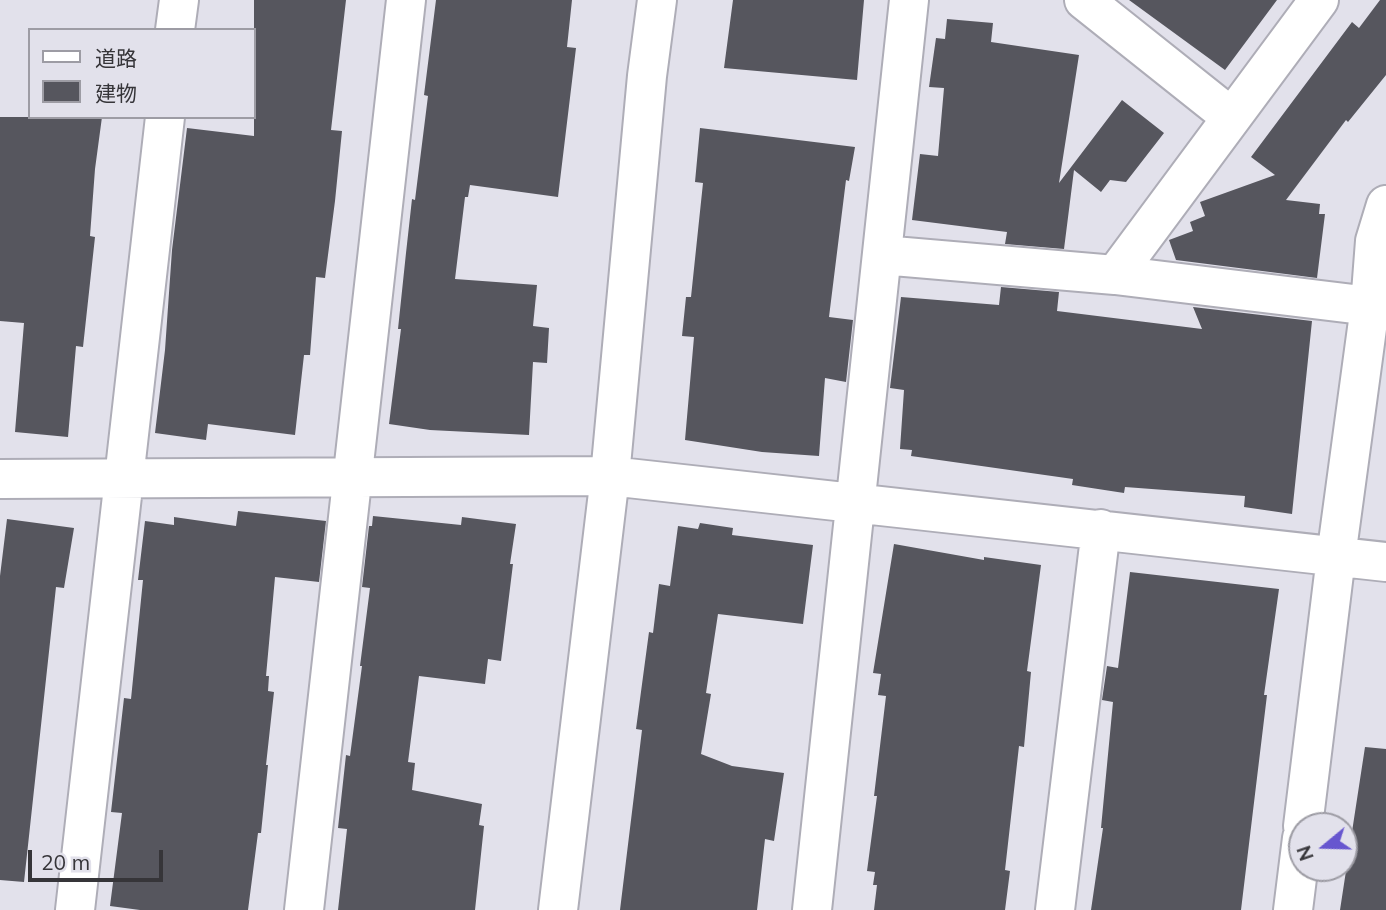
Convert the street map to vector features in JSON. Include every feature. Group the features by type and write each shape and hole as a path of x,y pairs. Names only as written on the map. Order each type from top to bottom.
{"street":[{"path":"175,28 178,0"},
{"path":"304,910 406,0"},
{"path":"558,910 610,476 647,76 657,0"},
{"path":"812,910 909,0"},
{"path":"1084,0 1231,117"},
{"path":"1115,275 1319,0"},
{"path":"75,910 165,119"},
{"path":"1305,812 1335,557 1370,306 1375,241 1386,205"},
{"path":"882,255 1115,275 1370,306"},
{"path":"0,479 610,476 1386,562"},
{"path":"1055,910 1101,529"},
{"path":"1293,910 1296,882"}],"building":[{"path":"254,0 346,0 331,130 342,131 335,201 325,278 316,277 310,355 304,355 295,435 208,424 206,440 155,433 165,350 172,250 187,128 254,136"},
{"path":"436,0 572,0 567,47 576,48 558,197 470,185 468,197 465,197 455,279 537,285 533,326 549,328 547,363 533,362 529,435 430,430 389,424 401,329 398,329 412,199 415,200 428,96 424,95"},
{"path":"733,0 864,0 857,80 724,68"},
{"path":"1129,0 1277,0 1225,70"},
{"path":"1380,0 1386,0 1386,75 1348,122 1346,120 1286,200 1320,204 1319,214 1325,214 1317,278 1176,260 1169,240 1193,231 1190,222 1205,216 1200,202 1275,175 1251,157 1352,22 1359,28"},
{"path":"947,19 993,23 991,42 1079,55 1059,183 1122,100 1164,133 1126,182 1110,180 1101,192 1074,170 1064,249 1005,244 1007,232 912,220 920,154 938,156 944,88 929,87 936,38 945,39"},
{"path":"0,117 102,119 90,236 95,237 83,347 76,346 68,437 15,432 24,323 0,321"},
{"path":"700,128 855,147 849,181 846,180 829,317 853,320 846,382 825,378 819,456 762,452 685,440 694,337 682,336 686,297 691,297 703,183 695,182"},
{"path":"1001,287 1059,292 1057,311 1202,329 1193,307 1312,321 1292,514 1244,507 1245,496 1125,487 1124,493 1072,485 1073,479 911,456 912,450 900,449 904,390 890,388 901,297 999,305"},
{"path":"238,511 326,521 319,582 275,577 266,676 269,676 268,691 274,692 261,833 258,833 248,910 140,910 110,906 122,813 111,812 124,698 131,699 143,580 138,580 145,521 174,525 174,517 236,526"},
{"path":"373,516 461,525 462,517 516,524 501,661 488,659 485,684 419,676 408,762 415,763 412,790 482,804 479,825 484,826 475,910 338,910 347,829 338,828 346,755 350,756 362,666 370,588 362,587 369,526 372,526"},
{"path":"7,519 74,528 64,588 56,587 24,882 0,880 0,576"},
{"path":"700,523 733,528 732,535 813,545 803,624 718,614 706,693 711,694 701,754 732,766 784,773 774,841 765,839 757,910 620,910 642,730 636,729 649,632 653,633 659,584 670,586 678,526 698,529"},
{"path":"894,544 984,560 984,557 1041,565 1027,671 1031,672 1024,747 1019,746 1005,870 1010,871 1005,910 874,910 877,885 873,885 875,872 867,871 886,696 878,695 881,674 873,673"},
{"path":"1130,572 1279,589 1264,695 1267,695 1241,910 1091,910 1103,828 1113,702 1102,700 1107,666 1118,668"},
{"path":"1365,747 1386,749 1386,910 1340,910 1344,882 1358,882 1358,812 1355,812"}]}
